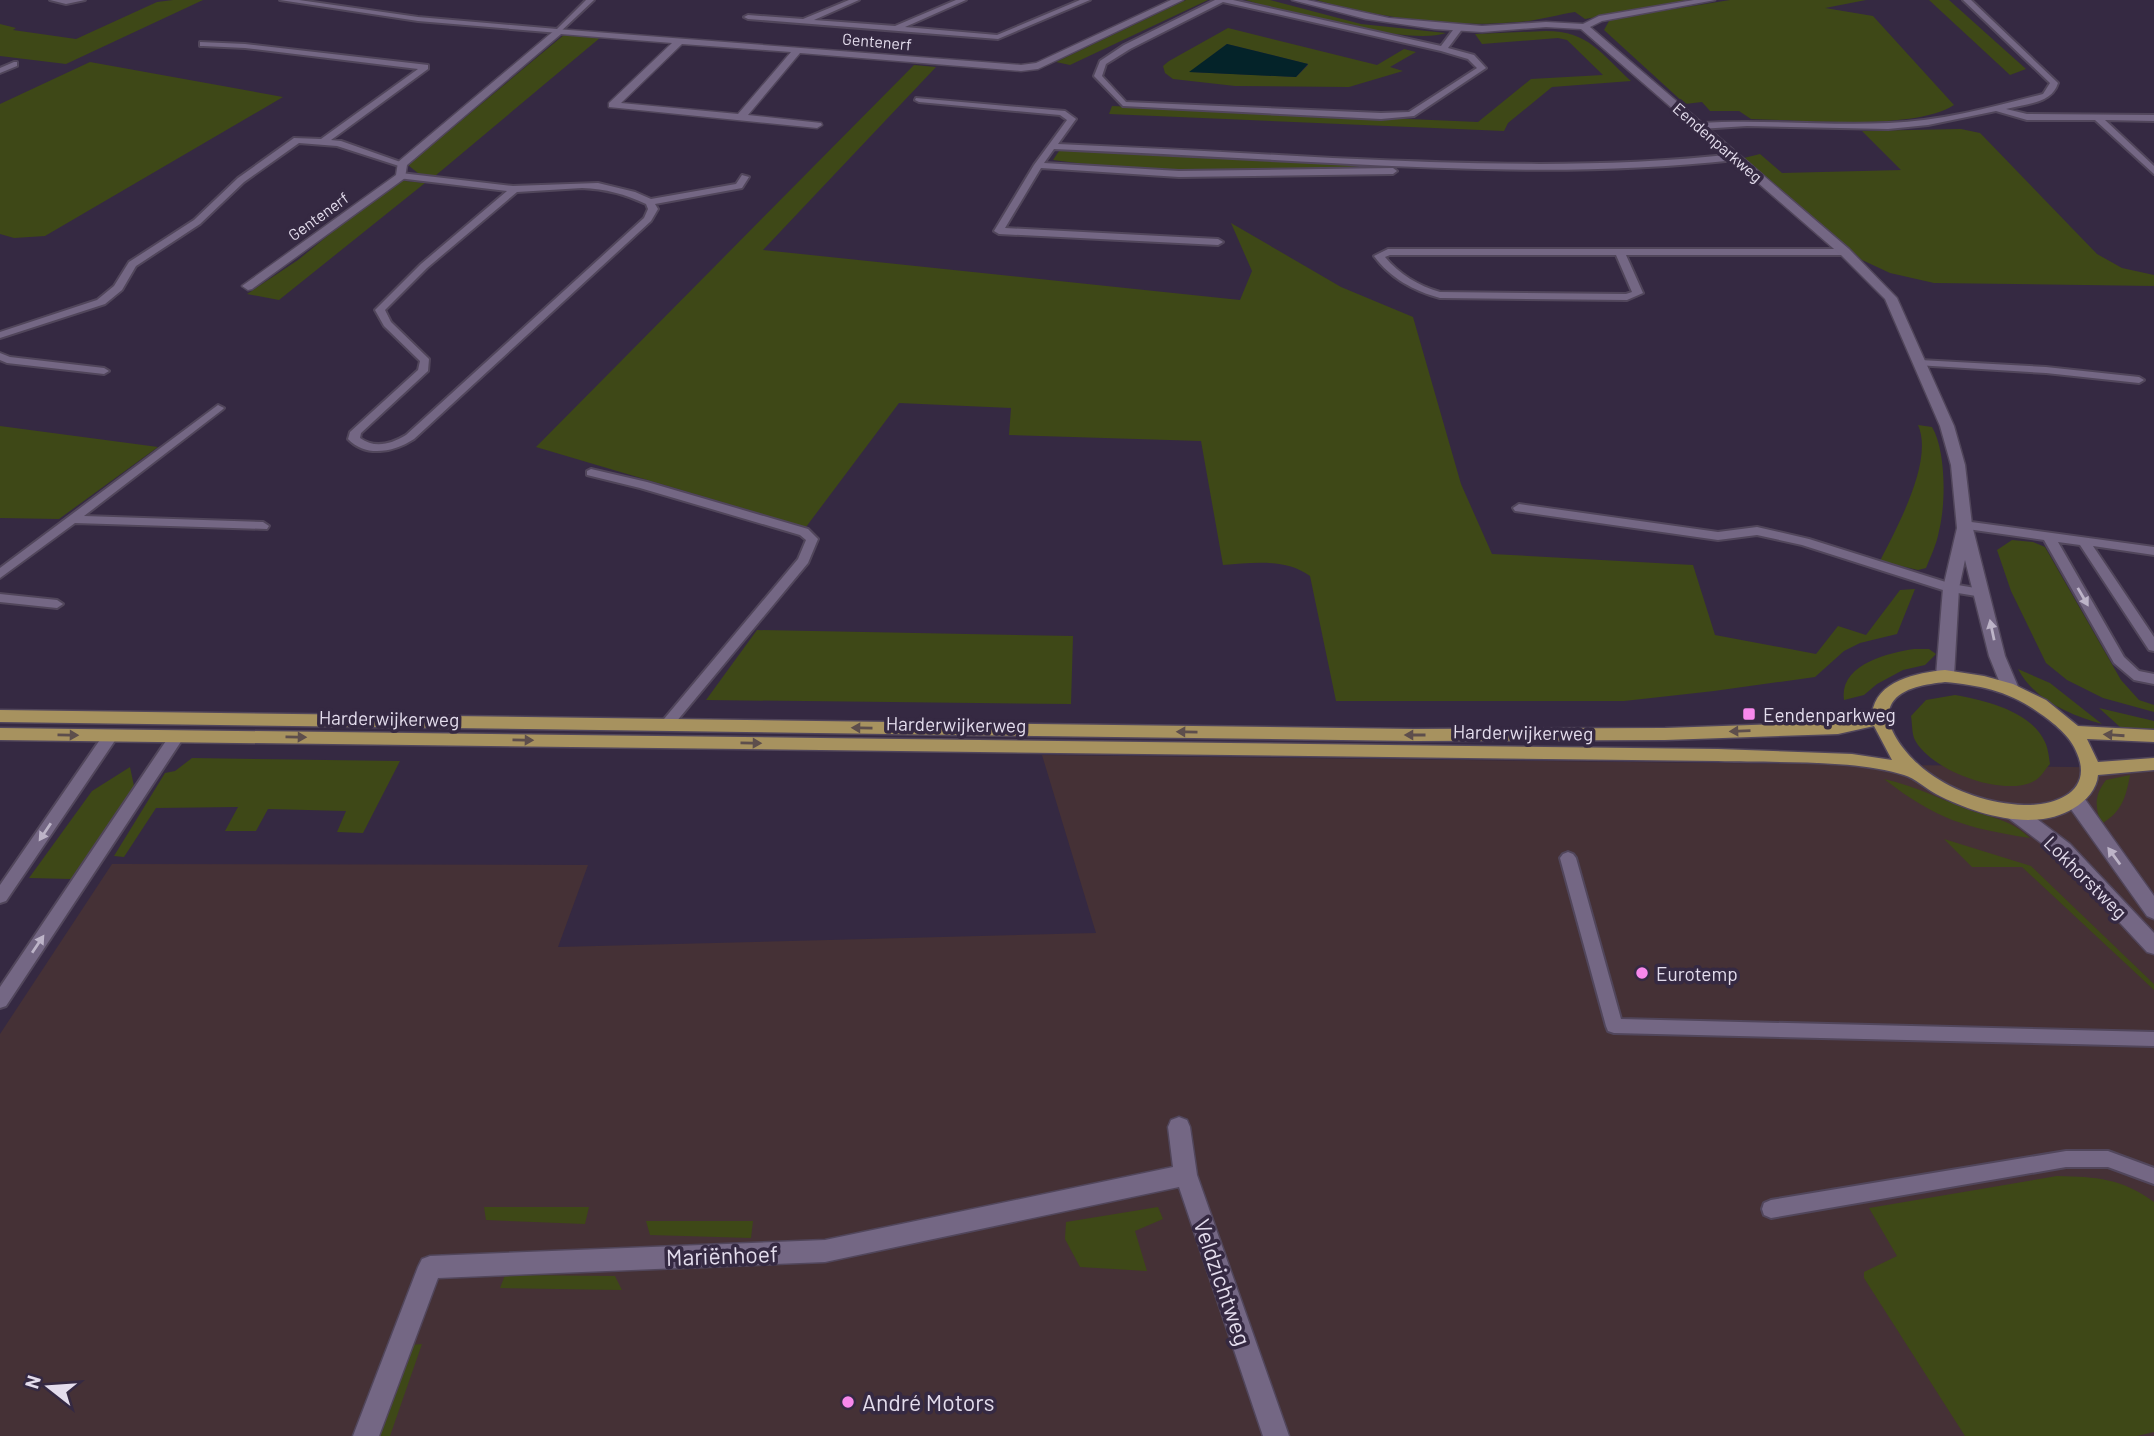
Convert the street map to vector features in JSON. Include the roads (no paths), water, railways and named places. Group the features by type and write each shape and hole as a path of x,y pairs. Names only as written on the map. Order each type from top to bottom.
{"main road":[{"path":"1945,676 1977,679 2010,689 2056,715 2074,732 2086,751 2091,769 2087,786 2075,800 2049,810 2014,812 1977,805 1941,790 1910,769 1889,743 1881,718 1885,701 1898,687 1919,679 1945,676"},
{"name":"Harderwijkerweg","path":"0,716 1414,735 1637,734 1838,729 1881,718"},
{"path":"2074,732 2154,736"},
{"name":"Harderwijkerweg","path":"0,734 1718,755 1852,760 1910,769"},
{"path":"2091,769 2154,764"}],"street":[{"name":"Gentenerf","path":"248,286 401,170 558,31 1021,68 1038,66 1178,0"},
{"path":"1297,0 1401,24 1459,28 1560,24 1584,27 1599,19 1710,0"},
{"name":"Eendenparkweg","path":"1584,27 1845,252 1891,298 1947,426 1958,465 1964,525 1997,656 2010,689"},
{"path":"680,41 613,105 817,125"},
{"path":"740,118 798,50"},
{"name":"Eendenparkweg","path":"1945,676 1951,588 1964,525"},
{"name":"Lokhorstweg","path":"2075,800 2154,911"},
{"name":"Lokhorstweg","path":"2014,812 2063,849 2154,946"},
{"name":"Veldzichtweg","path":"1179,1127 1186,1175 1276,1436"},
{"name":"Mariënhoef","path":"366,1436 430,1267 825,1251 1186,1175"}],"lane":[{"path":"54,0 81,0"},
{"name":"Gentenerf","path":"284,0 418,19 558,31"},
{"path":"558,31 590,0"},
{"path":"803,22 855,0"},
{"path":"894,29 962,0"},
{"path":"748,17 998,37 1086,0"},
{"path":"1222,0 1238,1 1443,49 1471,57 1482,68 1411,114 1381,116 1138,106 1123,103 1098,76 1103,63 1128,47 1222,0"},
{"path":"1700,126 1754,123 1890,126 1997,109 2046,96 2054,83 1967,0"},
{"path":"1443,49 1459,28"},
{"path":"203,44 245,46 425,67 324,141"},
{"path":"0,71 13,64"},
{"path":"919,100 1062,113 1072,119 1038,165 999,231 1218,242"},
{"path":"1997,109 2027,117 2154,118"},
{"path":"2097,117 2154,171"},
{"path":"0,335 101,302 118,288 132,264 197,222 241,180 297,140 324,141 401,170 514,189 578,184 618,188 650,202 739,186 746,177"},
{"path":"1052,146 1436,166 1602,169 1670,166 1735,157"},
{"path":"1038,165 1179,174 1382,172 1436,166"},
{"path":"514,189 424,266 380,310 382,319 421,353 425,361 422,371 356,432 354,439 359,444 384,449 399,445 410,437 648,219 653,209 650,202"},
{"path":"1620,252 1638,293 1627,297 1440,295 1427,292 1384,264 1379,256 1388,252 1620,252 1845,252"},
{"path":"0,356 7,360 104,371"},
{"path":"1920,363 2046,370 2139,380"},
{"path":"0,574 218,408"},
{"path":"591,473 643,485 804,532 812,539 804,560 666,725"},
{"path":"1519,509 1718,536 1757,531 1805,542 1951,588 1982,593"},
{"path":"72,519 263,526"},
{"path":"1964,525 2154,551"},
{"path":"2049,537 2119,660 2129,671 2145,679 2154,679"},
{"path":"2084,542 2154,647"},
{"path":"0,598 57,604"},
{"path":"0,897 111,735"},
{"path":"0,1001 177,736"},
{"path":"1568,858 1614,1026 2154,1039"},
{"path":"1771,1209 2066,1158 2108,1158 2154,1176"}],"place":[{"name":"Eendenparkweg","path":"1749,714"},
{"name":"Eurotemp","path":"1642,973"},
{"name":"André Motors","path":"848,1402"}]}
